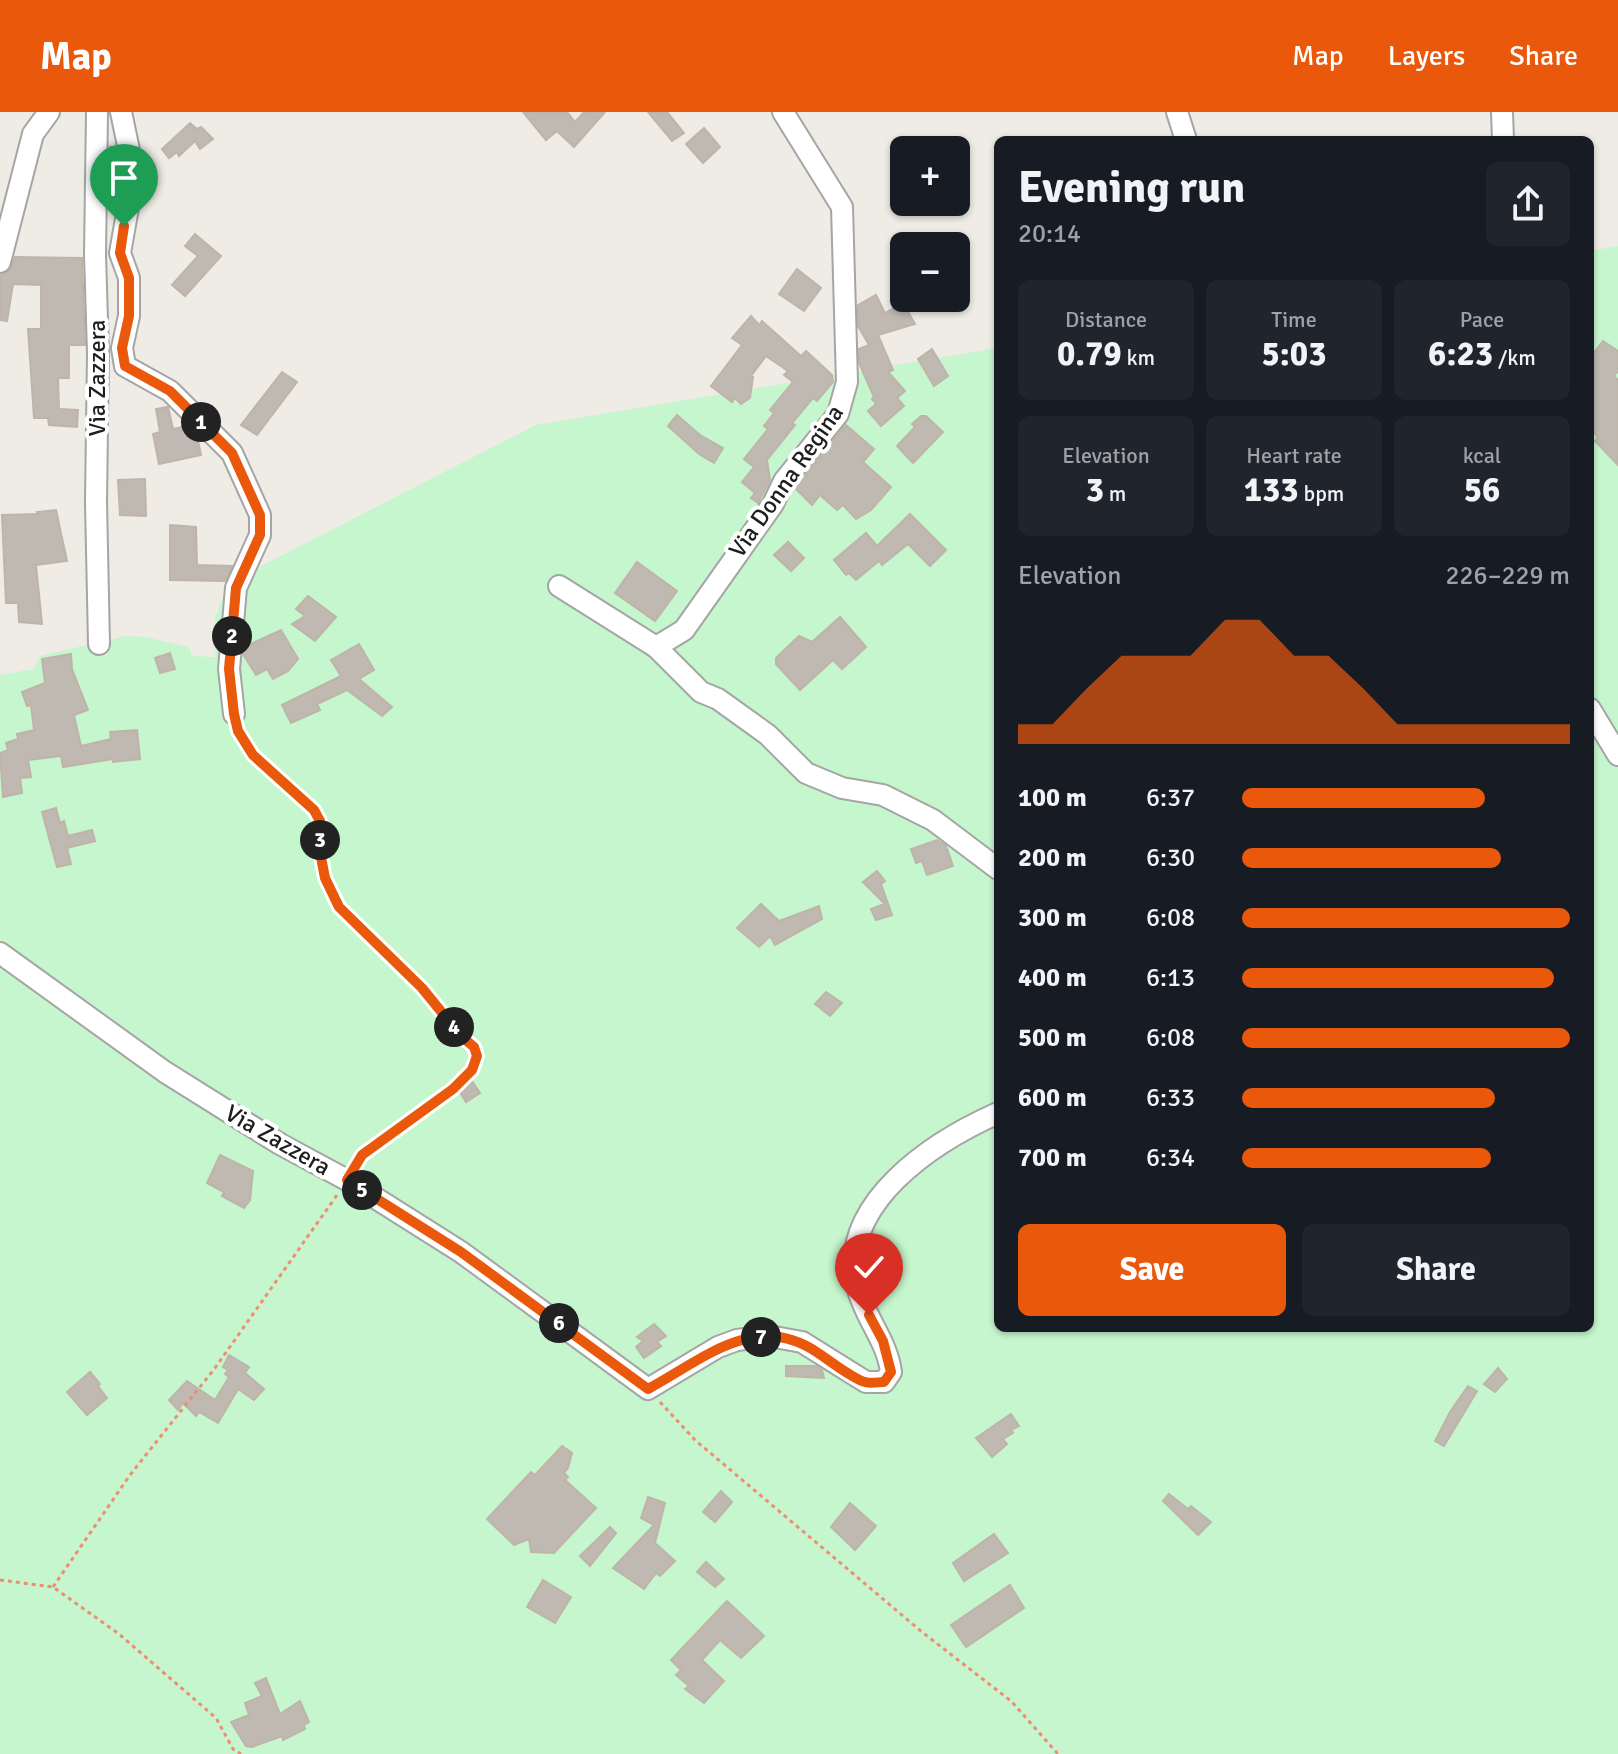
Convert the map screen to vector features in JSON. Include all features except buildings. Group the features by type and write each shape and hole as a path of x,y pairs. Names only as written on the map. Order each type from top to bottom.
{"street":[{"path":"0,262 33,134 49,112"},
{"name":"Via Zazzera","path":"97,112 95,255 99,644"},
{"path":"121,112 134,174 120,253 129,278 129,316 122,348 125,366 170,391 232,453 260,515 260,535 236,588 229,669 234,714"},
{"name":"Via Donna Regina","path":"656,647 684,630 773,504 784,481 838,414 843,402 847,382 842,207 783,112"},
{"path":"1177,112 1185,136"},
{"path":"1502,112 1503,136"},
{"path":"559,586 656,647 701,692 718,699 768,735 806,773 842,788 883,795 933,820 994,866"},
{"path":"1594,716 1618,755"},
{"name":"Via Zazzera","path":"0,953 165,1072 461,1252 648,1389"},
{"path":"648,1389 718,1347 737,1340 769,1336 802,1342 866,1382 884,1382 891,1372 889,1358 857,1286 855,1261 866,1220 897,1177 961,1131 994,1115"}],"path":[{"path":"53,1587 130,1475 215,1368 362,1155 453,1089 472,1070 477,1056 474,1047 461,1036 422,988 339,907 325,878 320,852 320,821 314,810 253,755 238,731 234,714"},
{"path":"648,1389 695,1440 922,1632 1011,1701 1058,1754"},
{"path":"0,1580 53,1587 119,1634 216,1718 233,1749 241,1754"}],"green space":[{"path":"1618,246 1618,1754 0,1754 0,675 34,669 40,656 126,636 189,647 192,656 216,657 216,617 232,581 536,425 994,349 994,1332 1594,1332 1594,250"}],"route":[{"path":"124,226 120,253 129,278 129,316 122,348 125,366 170,391 232,453 260,515 260,535 236,588 229,669 238,731 253,755 314,810 320,821 320,852 325,878 339,907 422,988 461,1036 474,1047 477,1056 472,1070 453,1089 362,1155 347,1180 461,1252 648,1389 718,1347 737,1340 769,1336 802,1342 866,1382 884,1382 891,1372 889,1358 869,1315"}]}
